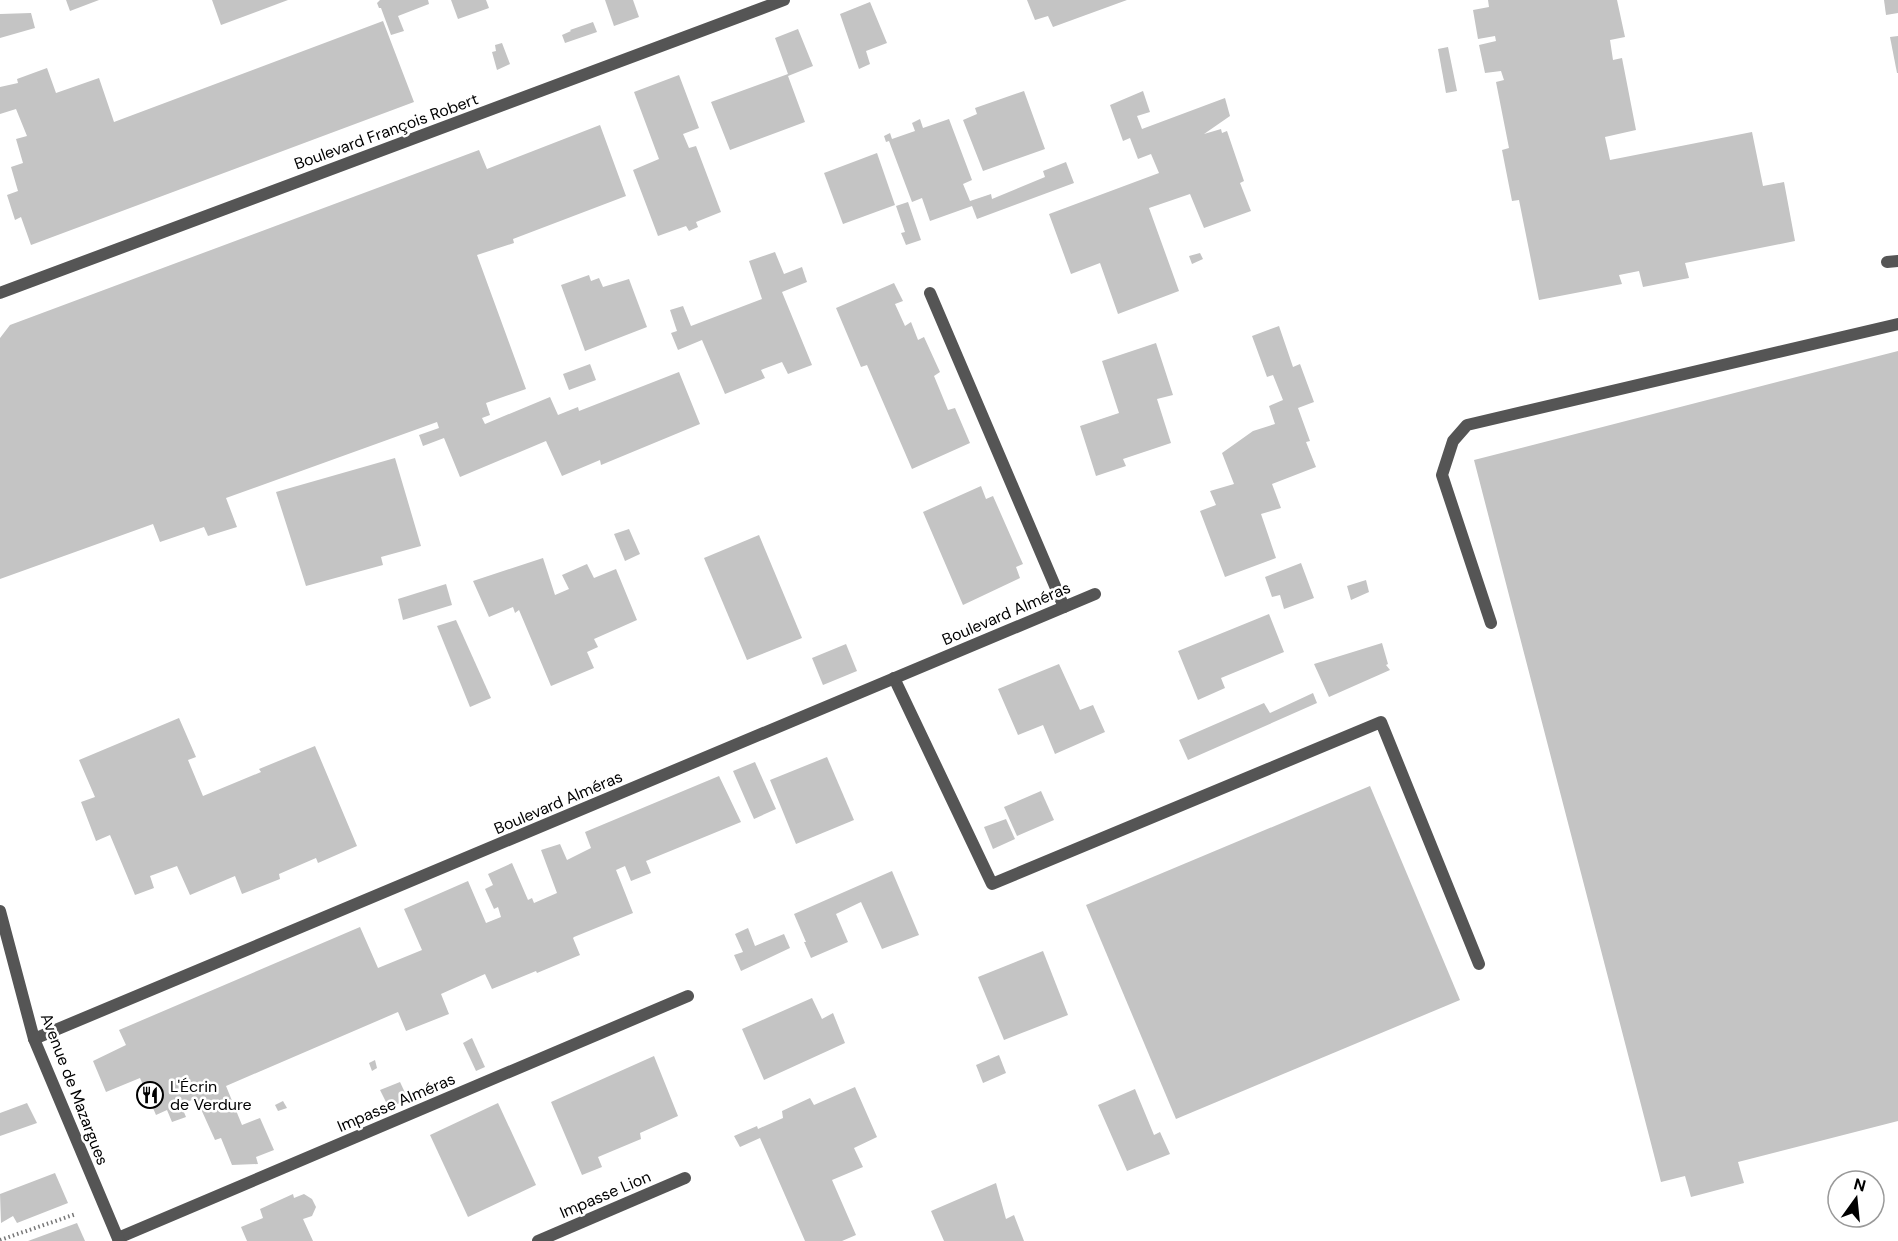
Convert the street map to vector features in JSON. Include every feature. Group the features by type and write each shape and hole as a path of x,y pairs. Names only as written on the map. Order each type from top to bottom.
{"street":[{"name":"Boulevard François Robert","path":"0,293 784,0"},
{"path":"930,293 1064,607"},
{"path":"1491,623 1442,475 1453,441 1467,425 1898,324"},
{"name":"Boulevard Alméras","path":"34,1039 1095,594"},
{"path":"894,678 992,884 1381,722 1479,964"},
{"name":"Avenue de Mazargues","path":"0,910 34,1039 118,1240"},
{"name":"Impasse Alméras","path":"118,1240 688,996"},
{"name":"Impasse Lion","path":"538,1241 685,1178"}],"path":[{"path":"0,1240 103,1204"}],"building":[{"path":"66,0 99,0 70,11"},
{"path":"212,0 288,0 221,25"},
{"path":"380,0 428,0 429,4 398,16 404,31 391,35 377,3"},
{"path":"451,0 486,0 489,8 458,19"},
{"path":"605,0 633,0 639,17 614,26"},
{"path":"1027,0 1127,0 1053,27 1048,16 1035,20"},
{"path":"1488,0 1617,0 1625,37 1610,40 1613,60 1622,58 1636,130 1605,137 1610,160 1752,132 1763,186 1784,182 1795,241 1685,263 1689,278 1643,287 1639,271 1619,275 1622,284 1539,300 1519,200 1512,201 1502,150 1509,148 1496,82 1504,80 1501,71 1485,73 1479,45 1496,41 1495,36 1478,39 1473,10 1489,7"},
{"path":"1884,0 1898,0 1898,13 1886,15"},
{"path":"870,2 887,43 866,51 870,64 859,69 840,14"},
{"path":"31,13 35,28 0,38 0,14"},
{"path":"383,21 414,102 31,245 21,217 15,220 7,195 18,191 11,167 23,163 16,139 27,136 16,109 0,114 0,87 18,83 17,79 47,68 56,93 99,78 114,122"},
{"path":"593,22 597,32 565,43 562,35"},
{"path":"798,29 813,66 788,76 805,122 730,150 711,102 788,74 775,38"},
{"path":"1898,36 1898,73 1897,73 1890,37"},
{"path":"502,43 510,64 497,70 492,52 496,51 495,45"},
{"path":"1448,47 1457,91 1446,93 1438,49"},
{"path":"679,75 699,128 683,134 689,148 696,146 721,212 696,222 698,227 689,231 686,226 658,236 633,170 659,159 634,92"},
{"path":"1024,91 1045,149 983,171 963,120 977,114 975,108"},
{"path":"1143,91 1150,112 1137,116 1142,129 1225,98 1230,116 1204,134 1221,129 1222,133 1227,131 1244,181 1240,183 1251,211 1204,228 1190,194 1149,208 1179,291 1118,314 1100,263 1071,274 1049,214 1159,173 1151,154 1138,159 1130,138 1123,141 1110,105"},
{"path":"920,119 923,128 949,119 972,180 963,184 970,201 991,194 992,199 1045,177 1043,171 1066,162 1074,183 977,219 972,206 930,221 922,198 912,202 889,141 886,142 884,136 890,133 892,139 915,131 912,123"},
{"path":"600,125 626,196 513,239 514,243 477,255 526,389 486,403 490,415 482,418 485,424 550,397 558,415 578,407 579,411 679,372 700,424 601,465 600,460 562,476 546,441 460,477 444,438 423,446 419,435 439,428 437,422 226,498 237,527 208,536 204,527 160,542 153,524 0,579 0,338 10,325 479,150 487,169"},
{"path":"877,153 895,205 843,224 824,173"},
{"path":"908,202 921,240 906,245 901,233 905,232 896,206"},
{"path":"775,252 784,274 802,267 807,282 782,292 812,365 788,374 782,362 761,370 765,378 725,394 702,340 678,350 671,333 677,331 670,310 683,306 691,326 762,299 749,261"},
{"path":"1200,253 1203,259 1192,264 1189,256"},
{"path":"589,275 591,281 599,278 603,287 629,279 647,327 585,351 561,285"},
{"path":"894,283 903,301 895,304 905,326 911,322 918,340 924,337 940,372 934,376 948,410 955,408 970,443 912,469 867,365 861,367 836,308"},
{"path":"1279,326 1293,367 1300,364 1314,402 1298,408 1310,441 1306,442 1316,467 1272,484 1281,508 1261,514 1276,558 1225,577 1200,511 1216,505 1210,491 1234,484 1222,453 1253,431 1275,424 1269,406 1283,400 1273,375 1267,377 1252,336"},
{"path":"1156,343 1173,395 1157,399 1171,443 1123,459 1126,466 1096,476 1080,426 1119,413 1102,361"},
{"path":"1898,351 1898,1121 1738,1162 1744,1183 1691,1197 1685,1176 1661,1182 1474,460"},
{"path":"590,364 596,380 569,390 563,374"},
{"path":"395,458 421,546 381,557 383,565 306,586 276,492"},
{"path":"981,486 986,499 993,496 1023,564 1016,567 1020,578 963,605 923,512"},
{"path":"629,529 640,554 625,561 614,534"},
{"path":"759,535 802,638 747,660 704,558"},
{"path":"543,558 555,595 569,589 562,575 587,564 594,578 616,569 637,620 594,639 598,647 587,652 594,668 551,686 519,610 515,613 513,607 489,617 473,581"},
{"path":"1301,563 1314,598 1284,609 1280,595 1272,597 1265,577"},
{"path":"1366,580 1369,592 1351,600 1347,586"},
{"path":"446,584 452,605 403,620 398,599"},
{"path":"1269,614 1284,652 1221,678 1225,688 1198,700 1178,651"},
{"path":"456,620 491,698 470,707 437,626"},
{"path":"1382,643 1388,664 1386,665 1390,670 1329,697 1314,664"},
{"path":"846,644 857,671 823,685 812,658"},
{"path":"1059,664 1080,710 1093,705 1105,732 1055,754 1043,725 1018,735 998,689"},
{"path":"1313,693 1317,703 1188,760 1179,740 1264,703 1270,713"},
{"path":"179,718 196,757 188,760 203,796 261,772 259,769 315,746 357,846 318,863 316,858 279,874 280,879 242,894 235,876 190,895 177,866 150,876 154,888 135,895 110,835 96,841 81,802 95,797 79,760"},
{"path":"827,757 854,820 796,844 770,780"},
{"path":"755,762 776,809 754,819 733,771"},
{"path":"719,776 741,822 646,861 651,873 631,881 625,866 616,870 633,913 574,937 580,955 492,989 485,974 441,994 449,1014 406,1031 398,1012 226,1086 242,1125 260,1118 274,1150 256,1157 258,1164 232,1165 221,1138 215,1140 196,1098 181,1105 186,1117 172,1122 167,1110 156,1115 140,1078 106,1092 93,1061 126,1045 119,1030 360,927 378,968 422,950 404,909 468,881 486,923 501,917 498,907 494,909 485,889 493,885 488,874 512,863 528,900 532,898 534,903 557,893 541,850 560,844 567,860 591,848 585,832"},
{"path":"1370,786 1460,1000 1176,1119 1086,905"},
{"path":"1041,791 1054,820 1017,836 1004,807"},
{"path":"1006,819 1015,839 993,849 984,827"},
{"path":"892,871 919,935 882,949 861,902 836,914 848,942 811,958 794,914"},
{"path":"748,928 755,946 784,934 790,948 741,971 734,955 743,952 735,934"},
{"path":"1043,951 1068,1015 1004,1040 978,977"},
{"path":"812,998 822,1019 833,1013 845,1043 764,1080 742,1029"},
{"path":"472,1038 485,1067 476,1071 463,1043"},
{"path":"999,1055 1006,1073 983,1083 976,1065"},
{"path":"654,1056 678,1116 640,1133 641,1139 598,1157 602,1167 582,1175 551,1102"},
{"path":"375,1060 377,1068 372,1071 369,1063"},
{"path":"400,1082 408,1099 389,1108 380,1090"},
{"path":"855,1087 877,1137 854,1148 863,1167 832,1180 856,1235 842,1241 805,1241 760,1138 740,1147 734,1136 783,1118 782,1111 810,1098 814,1105"},
{"path":"1135,1089 1154,1135 1160,1132 1170,1154 1127,1171 1098,1105"},
{"path":"283,1101 287,1108 278,1111 275,1105"},
{"path":"27,1103 37,1123 0,1136 0,1113"},
{"path":"498,1103 536,1185 468,1217 430,1135"},
{"path":"55,1173 68,1203 17,1223 13,1216 1,1223 0,1194"},
{"path":"996,1183 1006,1219 1014,1215 1024,1241 944,1241 931,1211"},
{"path":"293,1194 294,1198 304,1194 312,1199 316,1207 312,1216 303,1219 313,1241 247,1241 241,1227 263,1218 260,1209"},
{"path":"77,1223 85,1241 28,1241"}],"place":[{"name":"L'Écrin de Verdure","path":"150,1095"}]}
